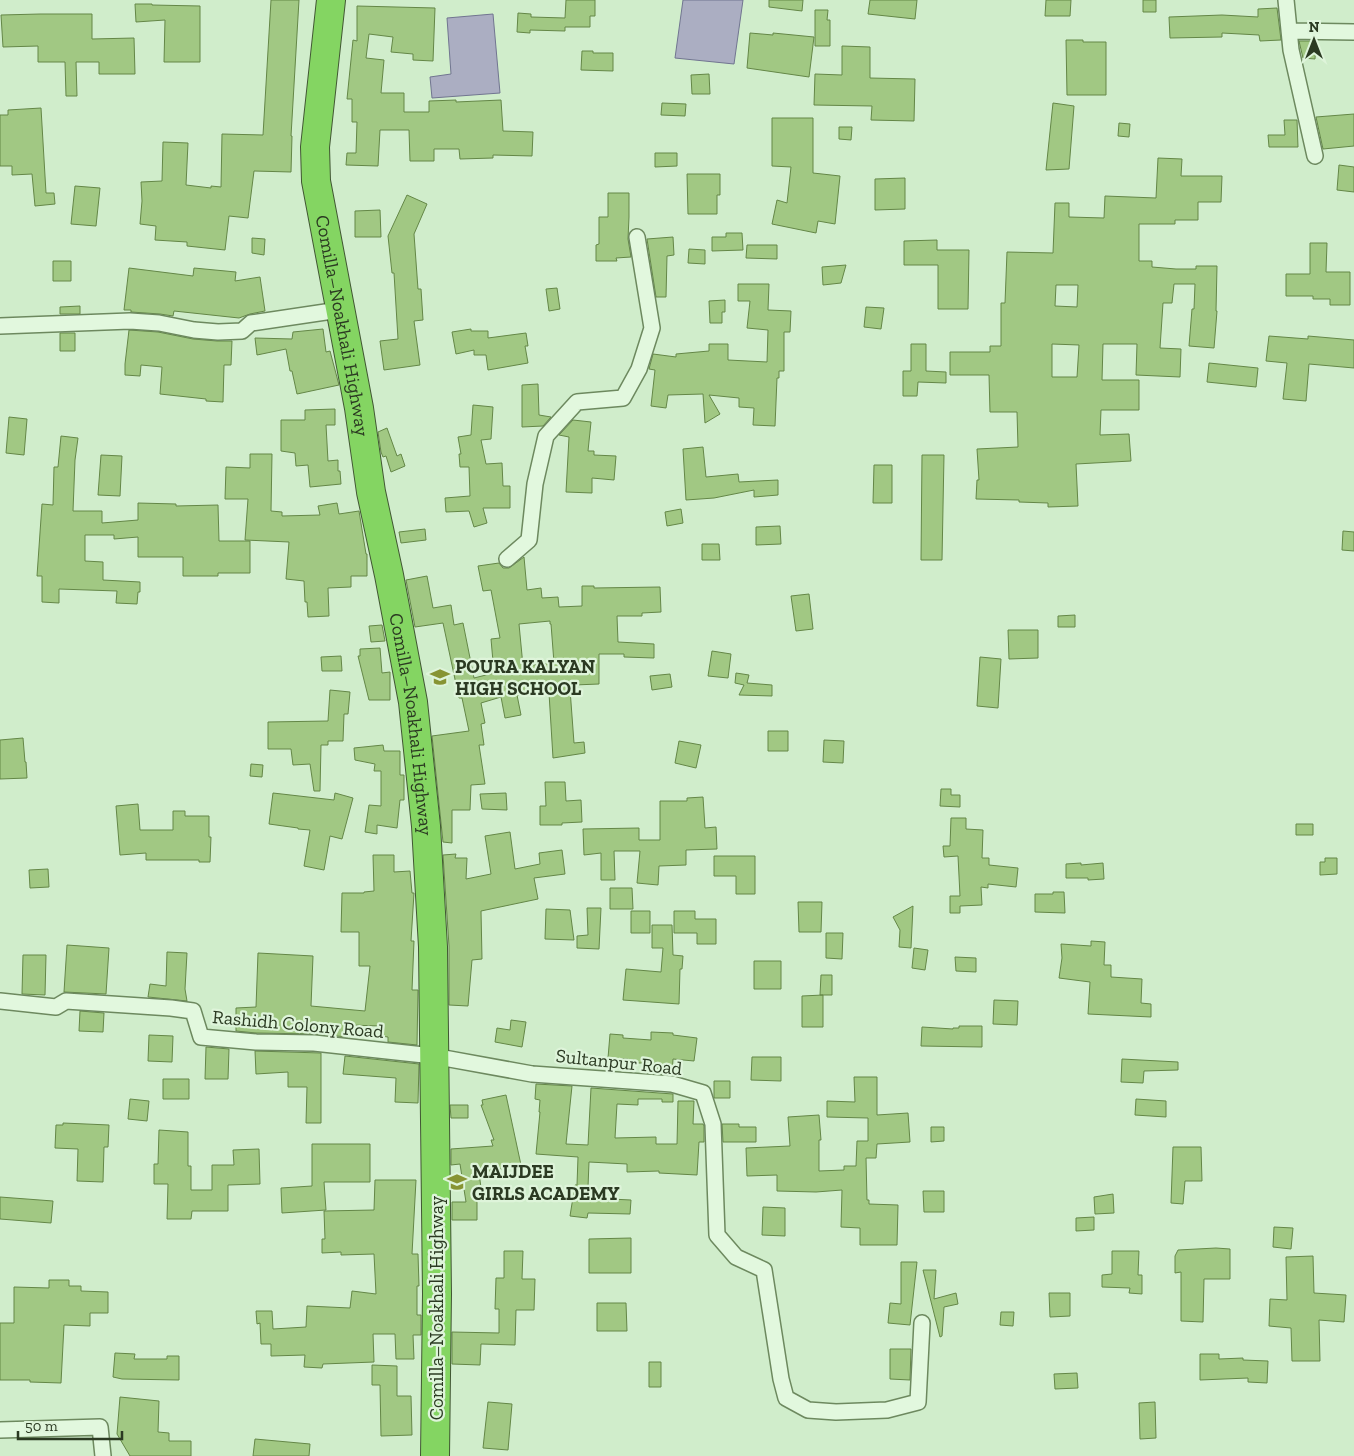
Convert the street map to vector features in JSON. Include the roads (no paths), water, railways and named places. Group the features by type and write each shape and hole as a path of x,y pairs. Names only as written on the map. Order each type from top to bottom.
{"highway":[{"name":"Comilla–Noakhali Highway","path":"331,0 315,147 316,180 359,408 371,492 413,702 426,826 433,947 437,1294 435,1456"}],"street":[{"path":"1286,0 1291,50 1315,156"},
{"path":"1289,31 1354,32"},
{"path":"507,559 530,540 535,484 546,436 577,402 623,398 639,368 652,328 637,237"},
{"path":"0,326 130,322 159,323 194,330 218,332 242,331 251,323 339,310"},
{"name":"Rashidh Colony Road","path":"0,1001 56,1007 66,1001 171,1008 193,1011 201,1037 256,1042 314,1043 433,1056"},
{"name":"Sultanpur Road","path":"433,1056 532,1074 672,1084 703,1093 713,1124 717,1235 736,1257 764,1270 781,1379 786,1398 808,1410 836,1412 887,1410 918,1402 922,1323"},
{"path":"0,1430 100,1427 103,1456"}],"water":[{"path":"683,0 743,0 734,64 675,58"},
{"path":"493,14 500,93 432,98 430,77 451,74 447,18"}],"place":[{"name":"POURA KALYAN HIGH SCHOOL","path":"440,677"},
{"name":"MAIJDEE GIRLS ACADEMY","path":"457,1182"}]}
